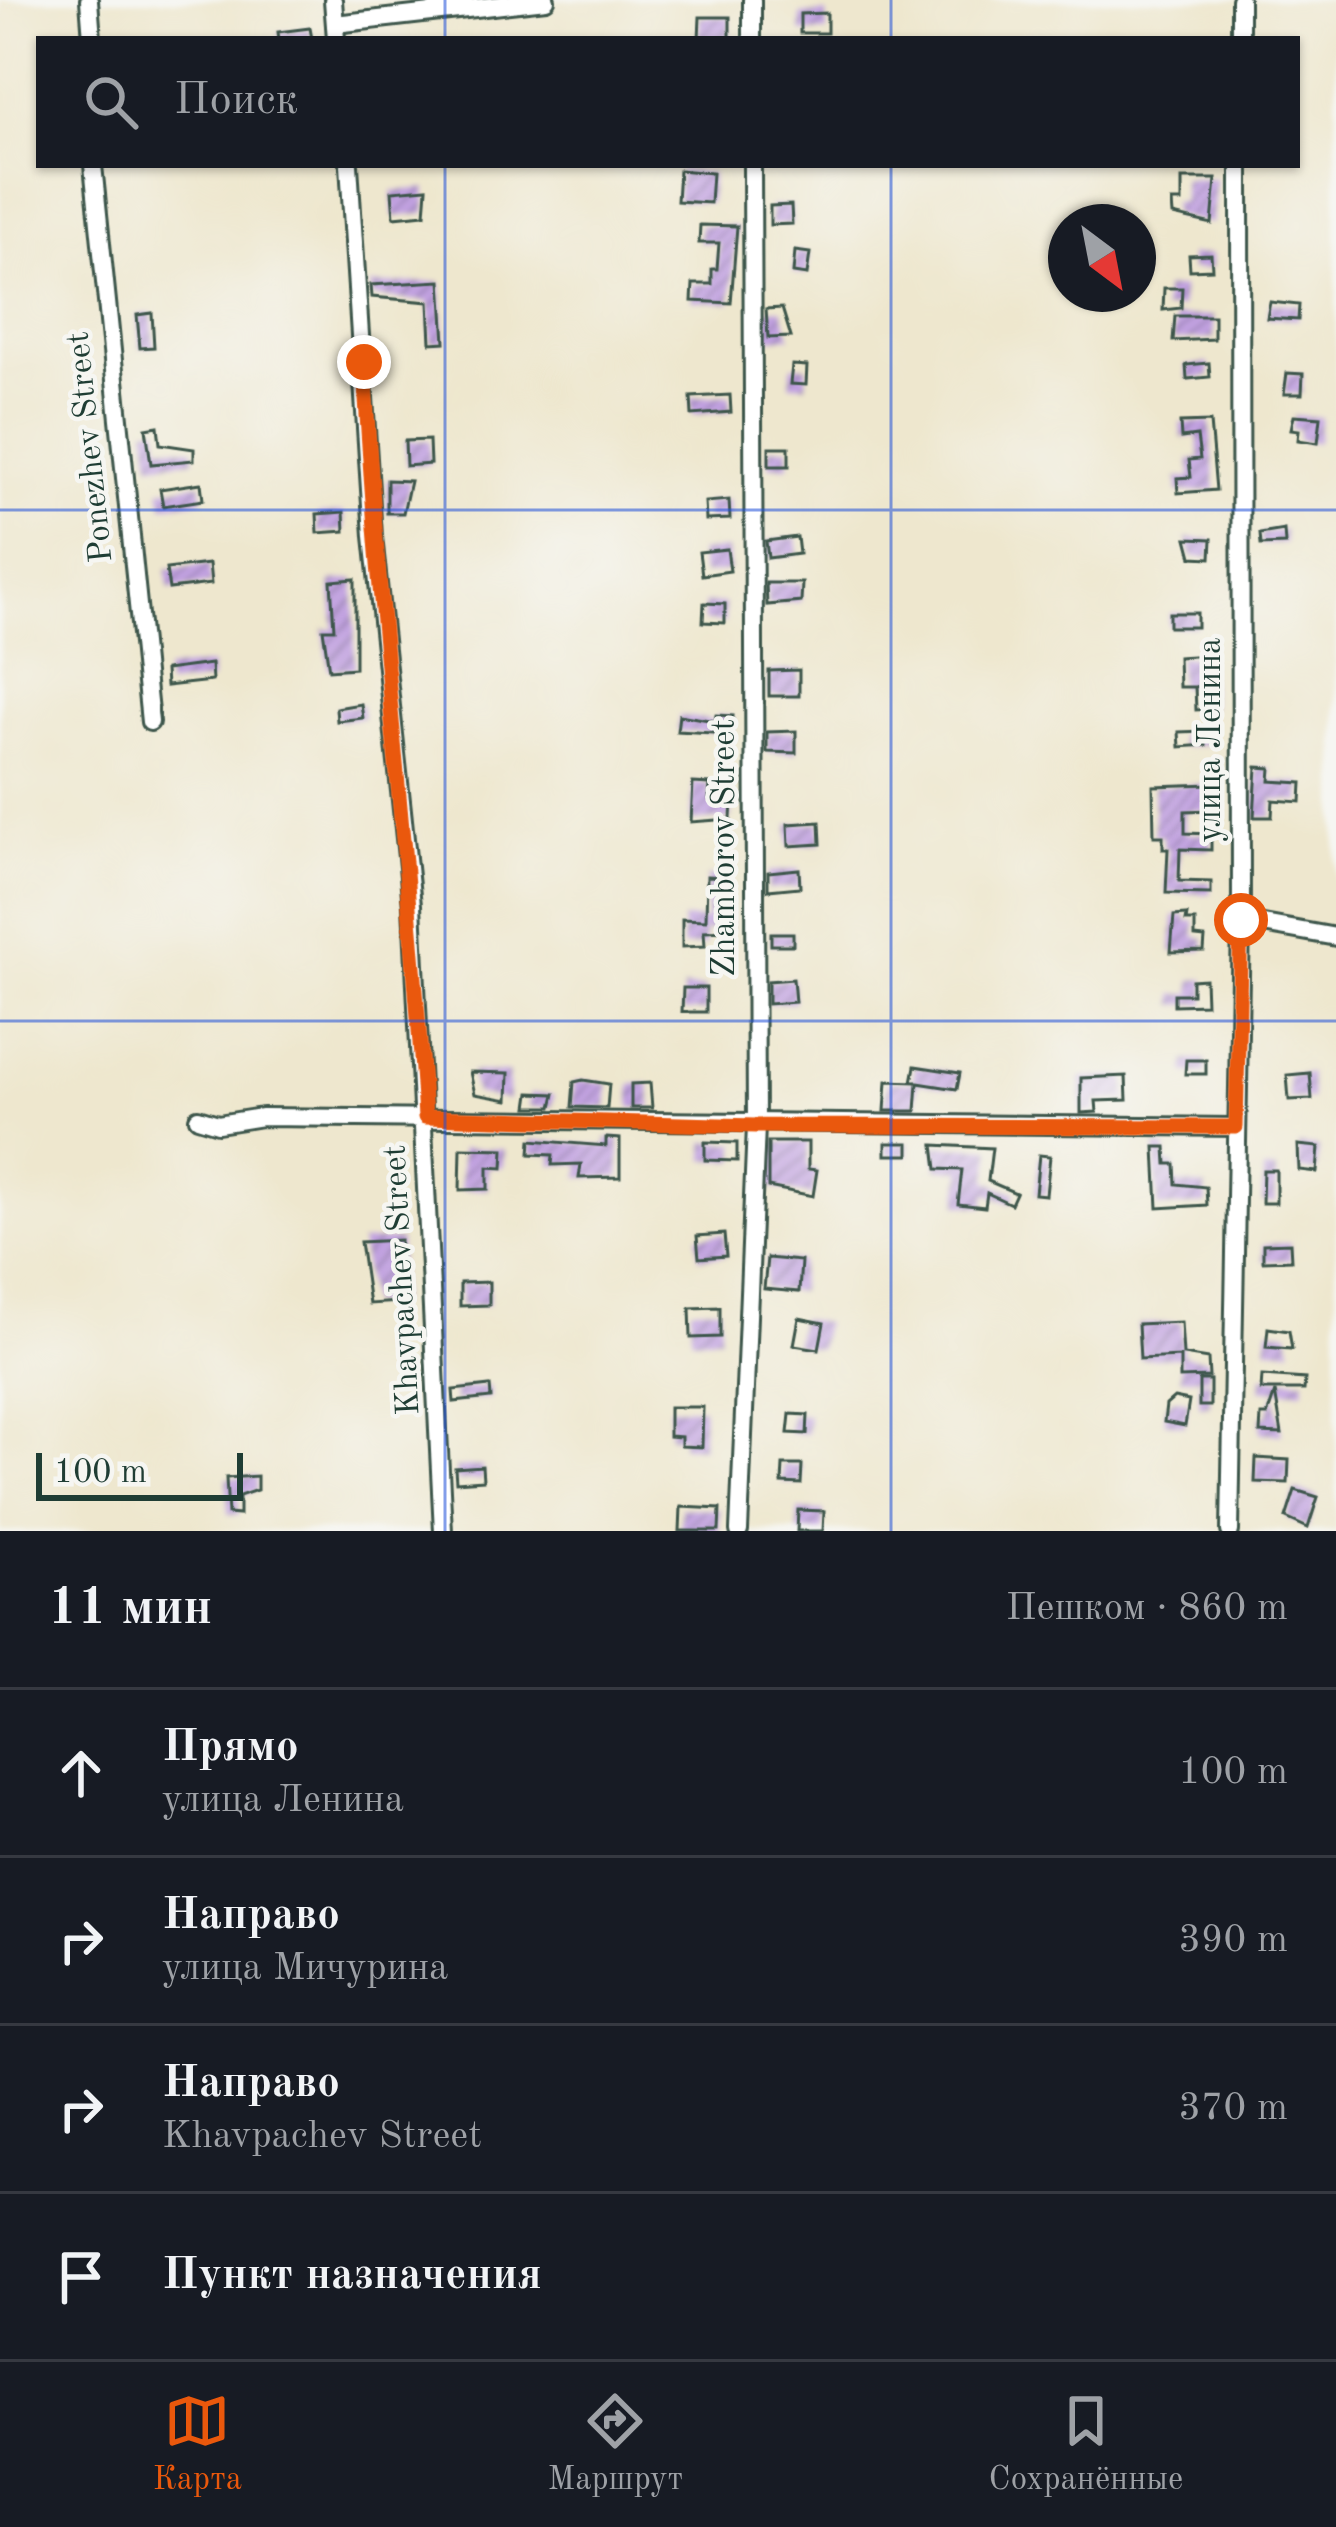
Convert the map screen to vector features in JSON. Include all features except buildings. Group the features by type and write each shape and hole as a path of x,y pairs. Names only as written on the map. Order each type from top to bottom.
{"street":[{"path":"89,0 92,36"},
{"path":"333,0 335,32 546,0"},
{"path":"752,0 752,36"},
{"path":"1240,0 1240,36"},
{"name":"Ponezhev Street","path":"93,168 150,722"},
{"name":"Khavpachev Street","path":"349,168 373,536 412,904 443,1531"},
{"name":"Zhamborov Street","path":"739,1531 756,1126 752,168"},
{"name":"улица Ленина","path":"1230,1531 1241,920 1240,168"},
{"path":"1241,920 1336,936"},
{"path":"198,1118 218,1124 262,1117 425,1117 756,1126 1236,1127"}],"route":[{"path":"364,362 373,536 412,904 425,1117 756,1126 1236,1127 1241,920"}]}
